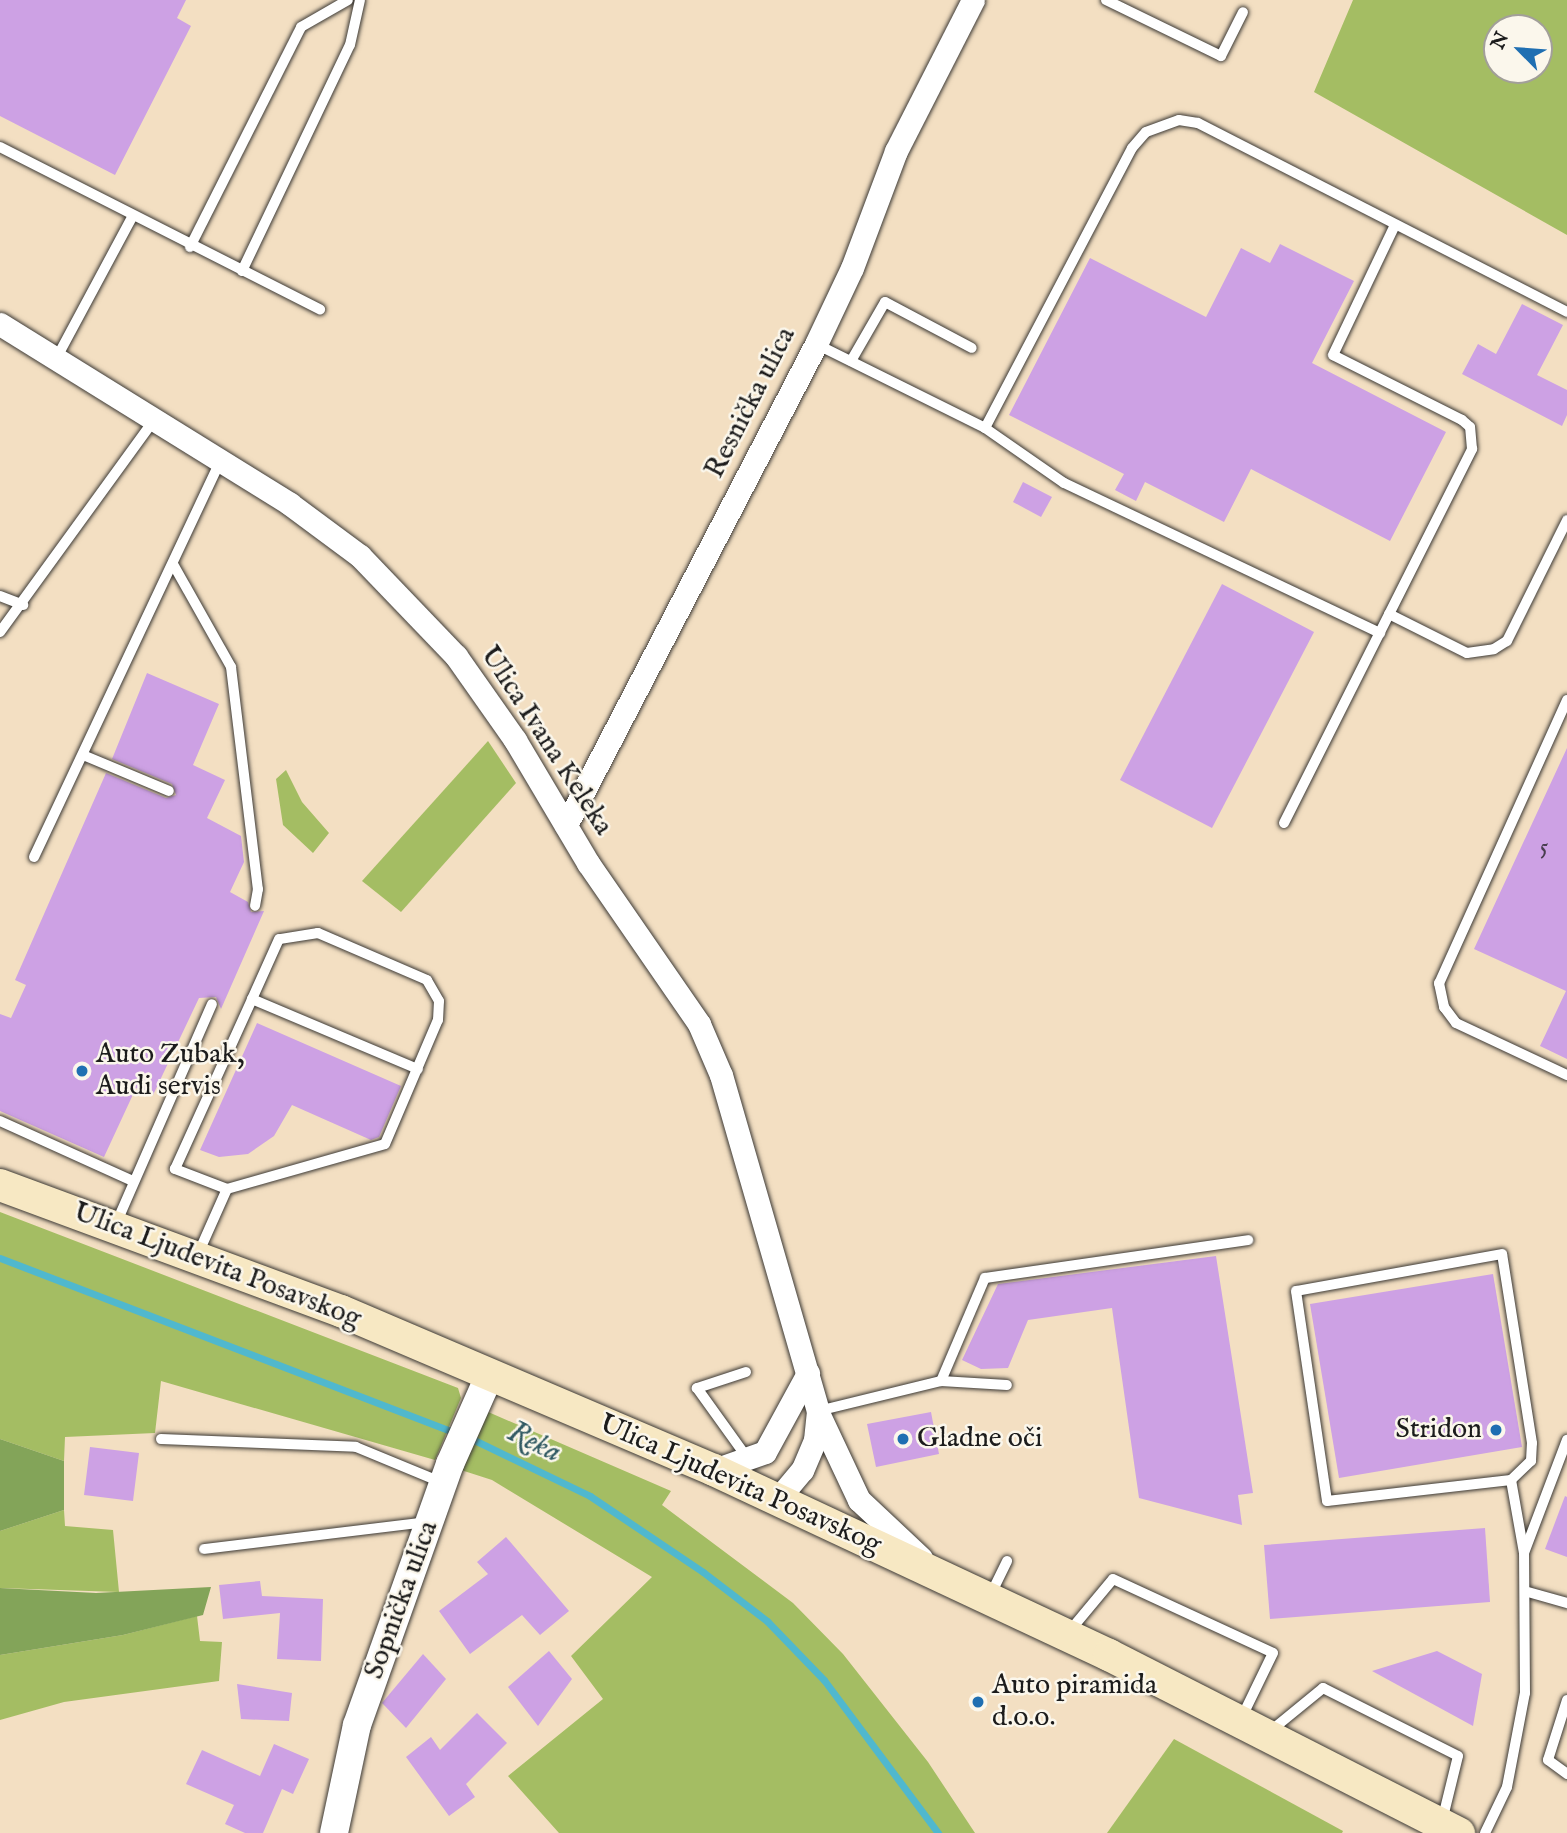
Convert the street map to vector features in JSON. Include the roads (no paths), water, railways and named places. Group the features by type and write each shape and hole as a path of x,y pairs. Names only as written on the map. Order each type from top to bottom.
{"main road":[{"name":"Ulica Ljudevita Posavskog","path":"0,1185 197,1256 490,1374 714,1471 1067,1635 1450,1829"}],"street":[{"name":"Resnička ulica","path":"566,825 816,344 852,268 896,151 973,0"},
{"name":"Ulica Ivana Keleka","path":"0,324 221,460 342,541 426,620 484,693 566,825 708,1041 729,1098 817,1411 859,1500 874,1519 945,1578"},
{"path":"714,1471 750,1461 765,1452 808,1373"},
{"name":"Sopnička ulica","path":"334,1833 358,1725 447,1474 490,1374"},
{"name":"Ulica Ivana Keleka","path":"777,1500 802,1471 815,1440 817,1411"}],"lane":[{"path":"190,247 301,27 348,0"},
{"path":"242,271 351,45 360,0"},
{"path":"1106,0 1221,56 1243,12"},
{"path":"985,428 1132,148 1146,132 1163,123 1198,123 1567,312"},
{"path":"0,147 190,247 320,309"},
{"path":"55,359 132,217"},
{"path":"1284,823 1380,633 1473,438 1470,427 1453,415 1333,355 1395,225"},
{"path":"851,361 885,302 972,348"},
{"path":"816,344 985,428 1064,483 1380,633"},
{"path":"0,632 23,605 154,420"},
{"path":"34,857 221,460"},
{"path":"1389,614 1467,653 1494,649 1507,641 1567,520"},
{"path":"173,564 231,667 258,888 255,906"},
{"path":"0,596 23,605"},
{"path":"1567,700 1439,983 1444,1007 1455,1023 1567,1075"},
{"path":"83,755 169,791"},
{"path":"318,933 427,980 435,990 438,1020 385,1144 227,1189 175,1169 252,999 279,939 318,933"},
{"path":"252,999 418,1069"},
{"path":"115,1226 212,1004"},
{"path":"0,1121 133,1181"},
{"path":"197,1256 227,1189"},
{"path":"942,1381 985,1278 1248,1240"},
{"path":"1502,1254 1532,1443 1531,1461 1511,1480 1327,1502 1296,1291 1502,1254"},
{"path":"746,1372 696,1388 750,1461"},
{"path":"817,1411 942,1381 1007,1385"},
{"path":"161,1439 356,1447 447,1474"},
{"path":"1524,1553 1567,1440"},
{"path":"1485,1833 1507,1787 1525,1693 1528,1592 1511,1480"},
{"path":"204,1549 430,1522"},
{"path":"989,1599 1007,1560"},
{"path":"1067,1635 1113,1579 1273,1653 1253,1728"},
{"path":"1528,1592 1567,1603"},
{"path":"1253,1728 1323,1688 1458,1756 1450,1829"},
{"path":"1567,1700 1548,1760 1567,1774"}],"waterway":[{"name":"Reka","path":"0,1258 457,1433"},
{"name":"Reka","path":"468,1437 590,1496 703,1572 767,1621 824,1680 938,1833"}],"place":[{"name":"Auto Zubak, Audi servis","path":"82,1071"},
{"name":"Stridon","path":"1496,1430"},
{"name":"Gladne oči","path":"903,1439"},
{"name":"Auto piramida d.o.o.","path":"978,1702"}]}
